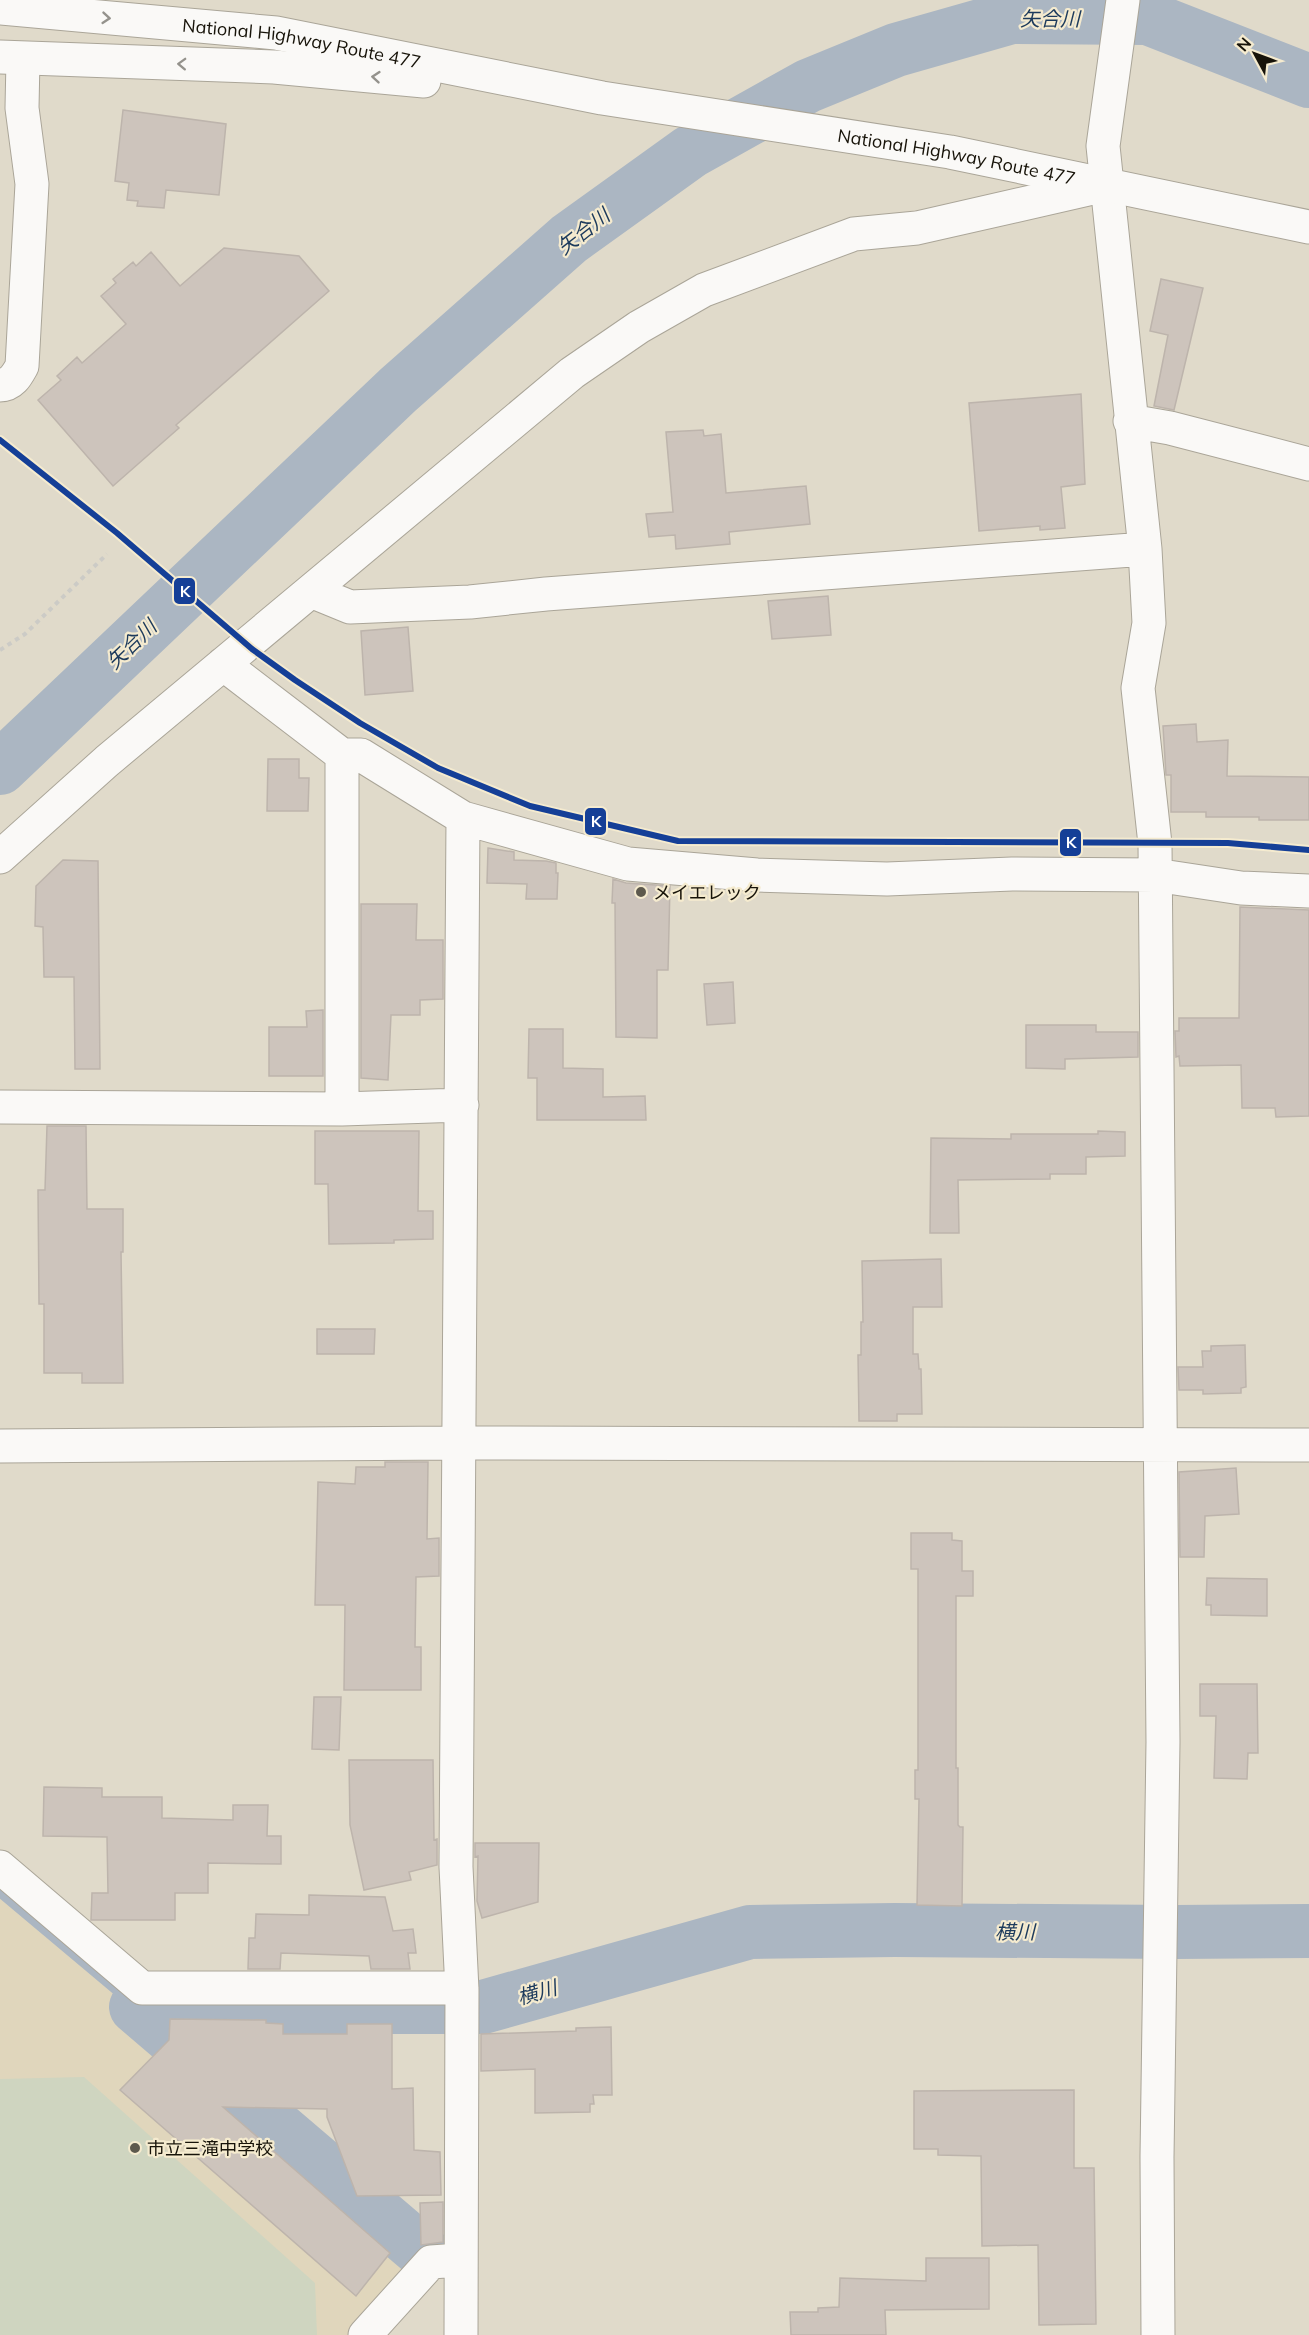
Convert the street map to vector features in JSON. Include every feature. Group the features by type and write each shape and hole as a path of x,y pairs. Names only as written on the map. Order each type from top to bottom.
{"main road":[{"path":"1123,0 1103,146 1145,549 1149,623 1138,688 1155,844 1163,1742 1158,2335"},
{"name":"National Highway Route 477","path":"0,8 45,7 276,33 602,98 950,152 1309,227"},
{"path":"0,386 6,385 15,378 22,366 32,184 22,108 12,58"},
{"name":"National Highway Route 477","path":"12,58 274,67 602,98"},
{"path":"0,857 107,761 573,373 639,327 704,290 854,234 916,228 1106,185"},
{"path":"1130,421 1170,428 1309,464"},
{"path":"311,591 350,608 470,602 546,594 1145,549"},
{"path":"223,664 342,755 361,754 463,818 628,864 757,875 887,879 1012,874 1155,875 1241,888 1309,891"},
{"path":"342,755 342,1109"},
{"path":"461,2335 462,1998 456,1867 463,818"},
{"path":"0,1107 342,1109 462,1105"},
{"path":"0,1446 460,1443 1309,1445"},
{"path":"0,1867 142,1988 462,1998"},
{"path":"366,2335 431,2262 460,2260"}],"path":[{"path":"0,650 25,634 107,554"}],"shaded area":[{"name":"市立三滝中学校","path":"0,1881 134,1998 129,2026 413,2270 354,2335 0,2335"}],"green space":[{"path":"84,2077 315,2283 317,2335 0,2335 0,2079"}],"building":[{"path":"123,110 226,124 219,195 166,190 164,208 137,206 138,201 127,200 129,183 115,181"},
{"path":"224,248 299,256 329,291 176,425 179,428 113,486 38,400 61,380 57,376 77,357 82,363 126,324 101,296 116,283 113,279 133,262 136,266 151,252 180,286"},
{"path":"1161,279 1203,288 1174,410 1154,406 1168,335 1150,331"},
{"path":"1081,394 1085,484 1061,487 1065,528 1040,530 1040,526 979,531 969,403"},
{"path":"703,430 704,436 721,434 726,493 806,486 810,524 729,532 730,544 676,549 675,535 649,537 646,514 673,512 666,432"},
{"path":"828,596 831,635 772,639 768,601"},
{"path":"408,627 413,691 365,695 361,631"},
{"path":"1196,724 1197,742 1228,740 1227,776 1309,777 1309,820 1206,817 1206,812 1171,812 1171,775 1166,775 1163,726"},
{"path":"268,759 299,759 299,778 309,778 308,811 267,811"},
{"path":"488,848 514,852 514,860 556,863 557,899 526,899 527,884 487,883"},
{"path":"63,860 98,861 100,1069 75,1069 74,977 44,977 43,927 35,926 36,886"},
{"path":"613,879 626,883 670,886 668,970 657,970 657,1038 616,1037"},
{"path":"361,904 417,904 416,940 443,940 443,999 420,1000 420,1015 391,1015 388,1080 361,1078"},
{"path":"1240,907 1309,910 1309,1116 1276,1117 1275,1108 1242,1108 1241,1065 1180,1066 1179,1056 1176,1057 1175,1031 1179,1031 1179,1018 1239,1018"},
{"path":"733,982 735,1023 707,1025 704,984"},
{"path":"323,1010 323,1076 269,1076 269,1027 307,1027 306,1011"},
{"path":"1026,1025 1096,1025 1096,1032 1138,1032 1138,1057 1065,1059 1065,1069 1026,1068"},
{"path":"529,1029 563,1029 563,1068 603,1069 603,1097 645,1096 646,1120 537,1120 537,1078 528,1078"},
{"path":"47,1126 86,1126 87,1209 123,1209 123,1252 121,1252 123,1383 82,1383 82,1373 44,1373 44,1304 39,1304 38,1190 45,1190"},
{"path":"315,1131 419,1131 418,1211 433,1211 433,1239 394,1240 394,1243 329,1244 328,1184 315,1184"},
{"path":"1098,1131 1125,1132 1125,1156 1086,1157 1086,1174 1050,1174 1050,1179 958,1180 959,1233 930,1233 931,1138 1011,1139 1011,1134 1098,1134"},
{"path":"941,1259 942,1307 913,1307 913,1354 918,1354 919,1369 921,1369 922,1414 897,1414 897,1421 859,1421 858,1355 861,1355 861,1322 863,1322 862,1261"},
{"path":"317,1329 375,1329 374,1354 317,1354"},
{"path":"1245,1345 1246,1387 1241,1388 1241,1393 1203,1394 1203,1390 1179,1390 1178,1367 1203,1367 1202,1351 1211,1351 1211,1346"},
{"path":"385,1462 428,1462 427,1539 439,1538 439,1576 416,1577 415,1647 421,1647 421,1690 344,1690 345,1605 315,1605 318,1482 355,1484 356,1467 385,1467"},
{"path":"1236,1468 1239,1514 1205,1516 1204,1557 1180,1557 1179,1472"},
{"path":"911,1533 952,1533 952,1540 962,1541 962,1571 973,1571 973,1596 956,1596 956,1768 958,1768 958,1825 963,1827 962,1906 917,1905 919,1799 915,1799 915,1770 918,1770 918,1569 911,1569"},
{"path":"1207,1578 1267,1579 1267,1616 1211,1615 1211,1605 1206,1605"},
{"path":"1200,1684 1257,1684 1258,1753 1248,1753 1247,1779 1214,1778 1216,1716 1200,1716"},
{"path":"314,1697 341,1697 339,1750 312,1749"},
{"path":"349,1760 433,1760 434,1840 437,1839 437,1865 409,1872 411,1880 364,1890 350,1825"},
{"path":"44,1787 102,1788 102,1797 162,1797 162,1818 233,1820 233,1805 268,1805 267,1836 281,1836 281,1864 208,1863 208,1893 175,1893 175,1920 91,1920 92,1893 108,1893 107,1837 43,1836"},
{"path":"475,1843 539,1843 538,1902 482,1918 477,1901 478,1856 475,1857"},
{"path":"309,1895 385,1897 393,1931 413,1929 416,1953 408,1953 410,1969 371,1969 369,1956 281,1953 280,1969 248,1969 249,1938 255,1938 256,1914 309,1915"},
{"path":"170,2019 266,2020 266,2023 283,2024 283,2034 347,2034 347,2024 392,2024 392,2089 413,2088 414,2150 440,2152 441,2195 357,2196 327,2117 327,2109 223,2107 390,2253 356,2296 120,2090 169,2040"},
{"path":"611,2027 612,2095 593,2095 594,2104 590,2104 590,2112 535,2113 535,2069 481,2071 481,2034 576,2031 576,2028"},
{"path":"1074,2090 1074,2168 1094,2168 1096,2324 1039,2325 1038,2245 982,2246 981,2156 938,2155 938,2149 914,2149 914,2091"},
{"path":"443,2202 443,2242 421,2245 420,2203"},
{"path":"926,2258 989,2258 989,2309 885,2310 886,2335 791,2335 790,2312 818,2312 818,2308 839,2307 840,2278 926,2281"}],"waterway":[{"name":"矢合川","path":"0,768 398,390 569,239 690,152 808,86 896,50 1012,17 1148,18 1309,81"},
{"path":"0,1893 136,2007"},
{"name":"横川","path":"423,2252 136,2007 483,2007 750,1932 1309,1931"}],"transit line":[{"name":"K","path":"0,440 117,533 252,649 295,680 360,723 438,768 530,806 678,841 1228,843 1309,850"}],"place":[{"name":"メイエレック","path":"641,892"},
{"name":"市立三滝中学校","path":"135,2148"}]}
